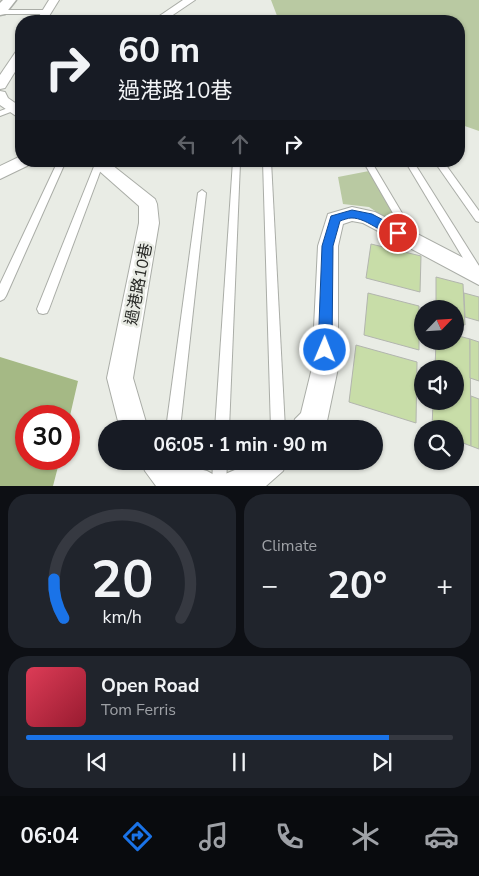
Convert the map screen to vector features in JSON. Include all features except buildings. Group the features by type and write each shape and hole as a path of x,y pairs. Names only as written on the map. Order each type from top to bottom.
{"street":[{"path":"0,12 10,0"},
{"path":"45,15 54,0"},
{"path":"166,15 190,0"},
{"path":"0,59 15,58"},
{"path":"0,85 15,64"},
{"path":"0,95 2,100 14,110"},
{"path":"0,174 15,166"},
{"name":"過港路10巷","path":"102,167 148,204 149,223 120,378 130,420"},
{"path":"313,420 325,368 328,246 335,219 352,214 368,217 479,275"},
{"path":"173,470 207,486"},
{"path":"229,486 250,480 262,470"}],"lane":[{"path":"0,12 22,15"},
{"path":"0,296 59,167"},
{"path":"43,309 96,167"},
{"path":"222,420 236,167"},
{"path":"267,167 278,420"},
{"path":"370,167 414,242"},
{"path":"413,167 479,275"},
{"path":"442,167 479,218"},
{"path":"174,420 202,193"},
{"path":"219,486 220,470"}],"green space":[{"path":"271,0 479,0 479,131 465,126 465,15 277,15"},
{"path":"369,171 406,231 369,207 343,204 338,177"},
{"path":"0,357 78,381 72,405 15,405 15,470 57,470 53,486 0,486"}],"route":[{"path":"325,350 328,246 335,219 352,214 368,217 398,233"}]}
